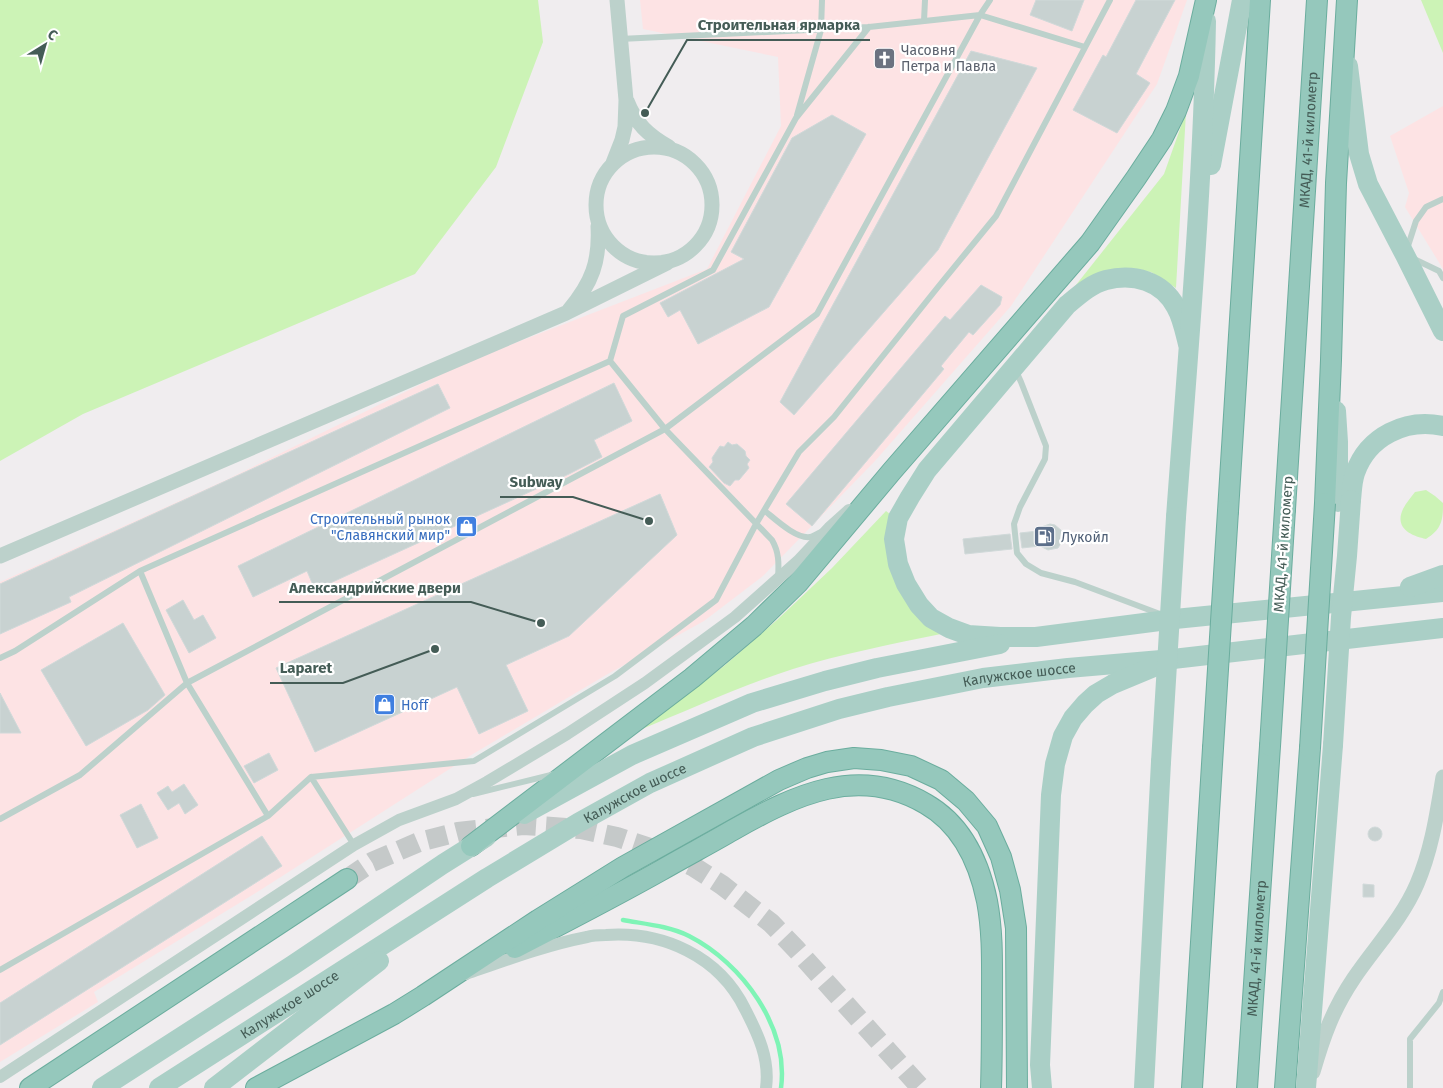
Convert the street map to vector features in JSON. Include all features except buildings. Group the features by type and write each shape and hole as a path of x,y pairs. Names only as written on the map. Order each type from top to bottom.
{"highway":[{"path":"471,846 578,768 692,678 754,626 798,583 892,471 1090,243 1136,178 1162,139 1176,111 1189,76 1206,0"},
{"path":"1192,1088 1260,0"},
{"name":"МКАД, 41-й километр","path":"1247,1088 1317,0"},
{"path":"1285,1088 1310,748 1338,502 1331,360 1336,183 1347,0"},
{"path":"256,1088 394,1014 623,867 779,780 827,762 854,758 881,760 911,766 941,780 966,801 987,826 1001,857 1010,890 1016,928 1017,1088"},
{"path":"423,996 619,894 787,802 813,792 839,786 864,784 888,787 912,795 934,808 953,825 969,849 979,872 991,930 991,1088"},
{"path":"30,1088 347,879"}],"main road":[{"path":"1144,1088 1161,762 1204,104 1206,0"},
{"path":"1195,252 1242,0"},
{"path":"1345,36 1359,154 1368,184 1443,332"},
{"path":"1036,637 1000,638 968,635 949,628 932,618 919,605 906,584 898,564 894,539 898,518 927,470 1067,305 1085,290 1105,280 1128,277 1151,282 1165,291 1177,308 1188,344"},
{"path":"1308,1088 1333,744 1340,617 1347,556 1338,502 1352,486 1358,468 1367,451 1386,434 1409,425 1434,424 1443,426"},
{"path":"1383,598 1443,575"},
{"path":"102,1088 293,965 471,846 551,799 632,755 752,703 825,681 896,664 1036,637 1175,619 1443,592"},
{"path":"1042,1088 1040,1065 1055,764 1063,736 1073,718 1085,704 1112,684 1173,660 1443,628"},
{"name":"Калужское шоссе","path":"160,1088 487,878 578,823 650,783 753,736 839,709 983,678 1068,668 1173,660"},
{"path":"214,1088 487,878"}],"street":[{"path":"612,164 625,127 626,100 617,0"},
{"path":"0,556 566,313 667,262 683,256 696,246 704,237 709,227 712,216 712,193 706,177 695,163 651,135 640,125 632,115 626,100"},
{"path":"566,313 577,300 593,273 598,256 596,206 598,189 605,173 612,164 631,151 654,146 676,151"},
{"path":"597,217 606,238 622,254 644,263 667,262"},
{"path":"3,1073 354,845 399,820 456,799 487,782 645,683 735,617 798,561 829,528 892,471"},
{"path":"1308,1088 1324,1036 1339,1003 1354,978 1402,913 1417,885 1427,859 1435,827 1443,776"},
{"path":"464,975 531,952 588,936 620,934 663,940 701,958 718,971 731,986 742,1002 763,1049 767,1064 766,1088"}],"lane":[{"path":"796,118 821,30 822,0"},
{"path":"924,21 925,0"},
{"path":"0,819 80,775 187,683 665,428 817,314 980,15 990,0"},
{"path":"0,970 268,816 311,778 474,761 615,676 716,600 756,524 799,452 834,417 996,216 1110,0"},
{"path":"620,39 869,27 980,15 1085,47"},
{"path":"0,658 15,651 140,571 610,360 623,316 713,270 796,118 869,27"},
{"path":"1443,199 1426,207 1416,221 1405,255 1439,271 1443,278"},
{"path":"610,360 665,428 772,540 777,548 779,561 777,580"},
{"path":"1014,367 1046,446 1045,459 1020,507 1014,524 1017,553 1026,564 1041,573 1075,582 1175,619"},
{"path":"764,511 798,535 810,537 829,528"},
{"path":"140,571 187,683 268,816"},
{"path":"603,762 632,755"},
{"path":"456,799 578,768"},
{"path":"311,778 354,845"},
{"path":"1410,1088 1410,1039 1439,1003 1443,992"}],"shaded area":[{"name":"Строительный рынок \"Славянский мир\"","path":"640,0 1187,0 1157,84 1011,306 875,461 763,576 704,621 606,675 473,754 262,889 94,992 98,1002 0,1062 0,582 228,479 466,362 707,269 781,126 778,57 643,29"},
{"path":"1443,106 1443,269 1405,207 1409,193 1390,136"}],"green space":[{"path":"0,0 538,0 543,42 496,167 415,274 83,414 0,461"},
{"path":"1421,0 1443,0 1443,53"},
{"path":"1186,112 1176,288 1151,272 1125,269 1072,290 1164,174"},
{"path":"1426,490 1443,503 1443,514 1438,528 1426,539 1415,536 1406,530 1402,526 1401,516 1407,502 1415,492"},
{"path":"886,511 890,514 887,539 941,634 848,654 793,669 637,731 724,666 777,620 832,568"}],"waterway":[{"path":"623,920 665,928 689,936 727,963 744,980 758,999 769,1020 777,1042 782,1065 781,1088"}],"tunnel":[{"path":"347,879 372,862 419,842 458,832 523,825 581,829 617,837 662,852 694,867 722,885 771,923 921,1088"}],"place":[{"name":"Часовня Петра и Павла","path":"885,58"},
{"name":"Строительная ярмарка","path":"645,113"},
{"name":"Subway","path":"649,521"},
{"name":"Строительный рынок \"Славянский мир\"","path":"466,527"},
{"name":"Лукойл","path":"1045,537"},
{"name":"Александрийские двери","path":"541,623"},
{"name":"Laparet","path":"435,649"},
{"name":"Hoff","path":"385,705"}]}
